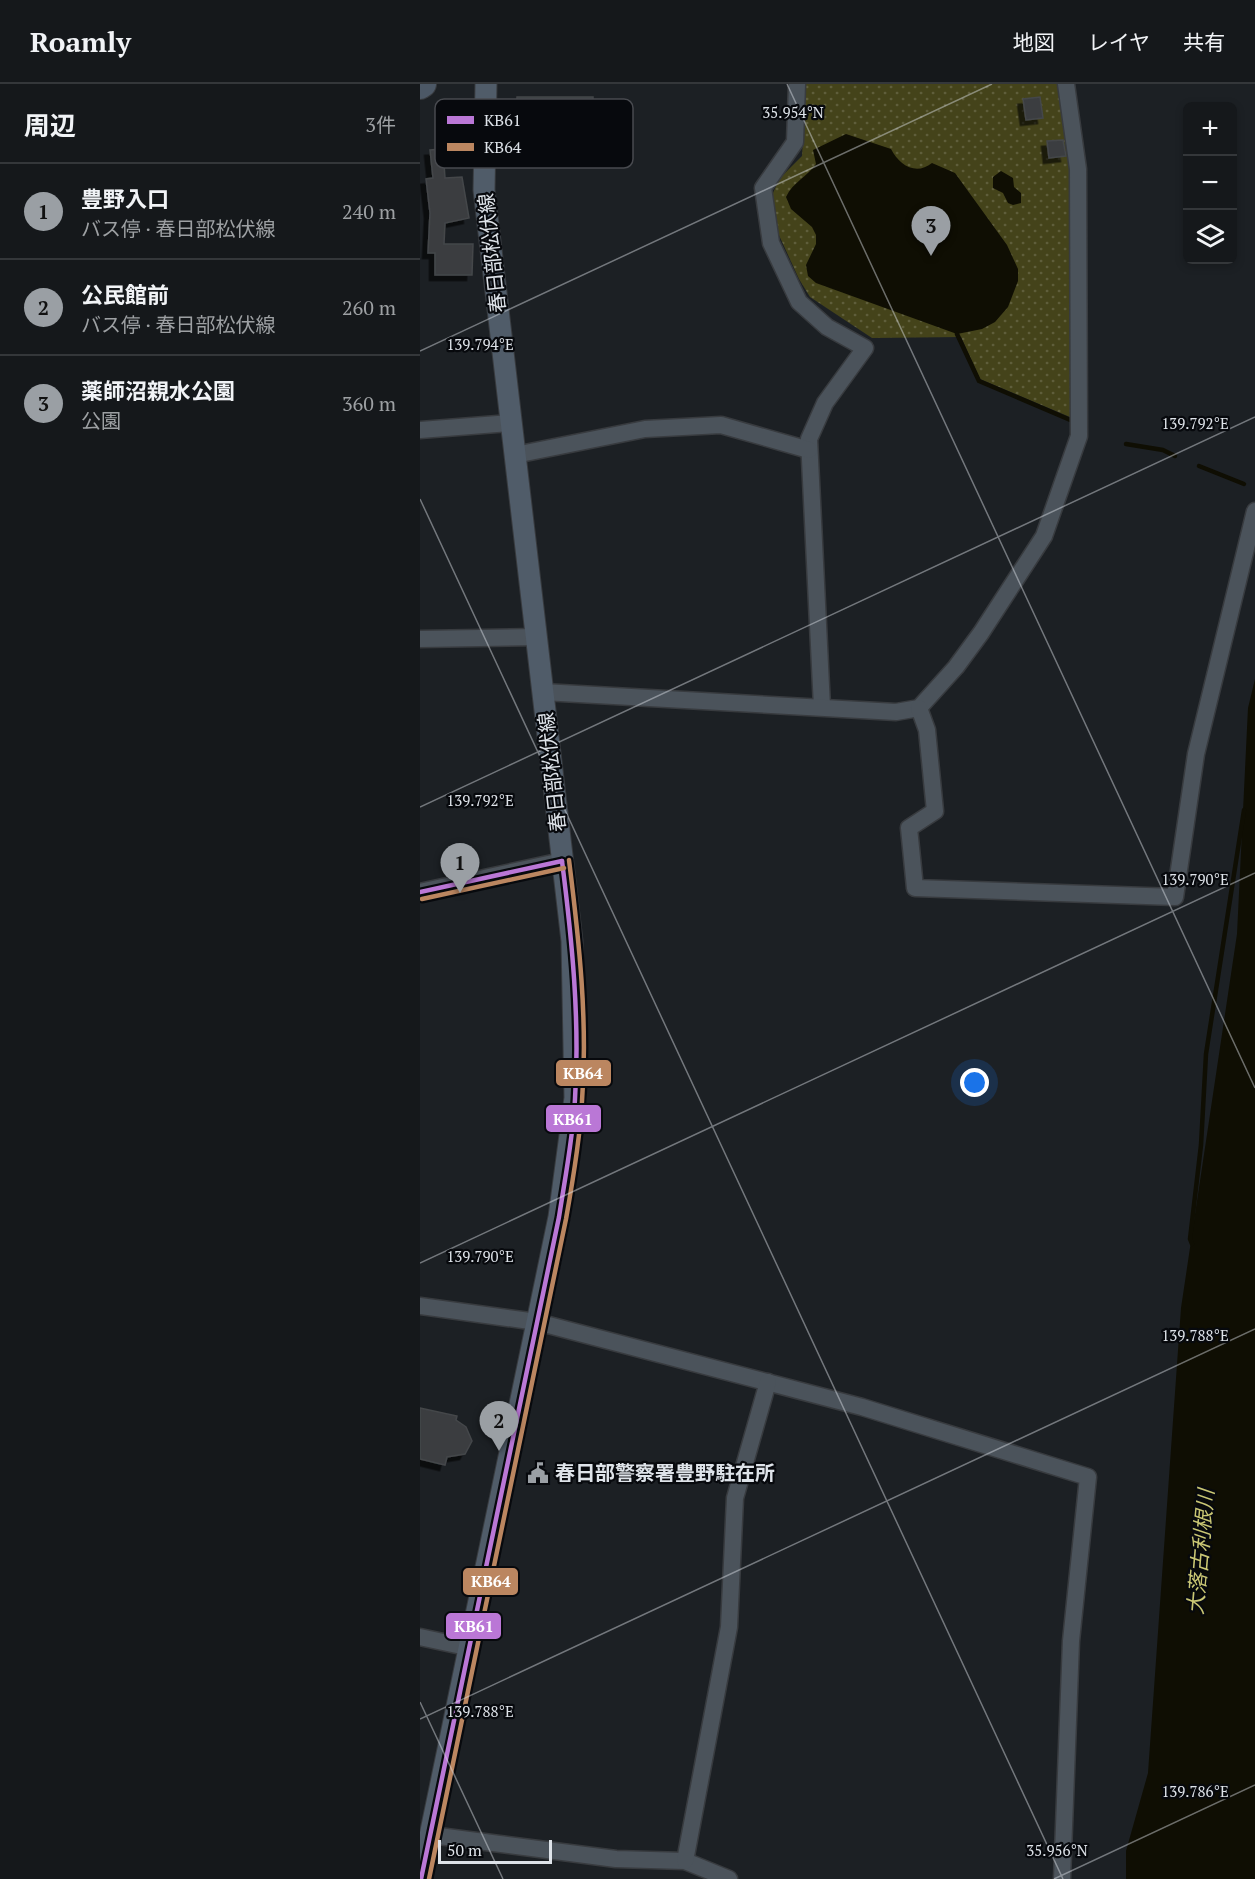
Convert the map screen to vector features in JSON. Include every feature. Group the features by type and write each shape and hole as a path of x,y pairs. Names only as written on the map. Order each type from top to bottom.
{"main road":[{"name":"春日部松伏線","path":"486,84 486,99"},
{"name":"春日部松伏線","path":"421,1879 471,1648 559,1217 575,1098 572,940 484,190 484,168"}],"street":[{"path":"798,84 795,142 763,188 771,243 800,302 827,327 865,348 825,403 809,440 822,707"},
{"path":"543,692 896,712 919,708 956,667 1044,536 1079,435 1078,169 1066,84"},
{"path":"420,429 511,423"},
{"path":"515,455 645,429 721,425 809,450"},
{"path":"919,708 927,730 935,811 909,828 915,888 1175,897 1196,754 1255,511"},
{"path":"420,639 537,636"},
{"path":"420,892 562,861"},
{"path":"420,1306 537,1322 862,1407 1088,1477 1071,1641 1062,1879"},
{"path":"686,1861 729,1627 735,1498 768,1382"},
{"path":"420,1637 471,1648"},
{"path":"431,1835 616,1858 686,1861 729,1879"}],"shaded area":[{"path":"806,84 1058,84 1072,168 1077,420 980,379 961,337 872,338 810,297 778,233 770,200 779,179 802,156"}],"water":[{"path":"846,134 891,149 894,155 908,167 920,169 932,163 955,173 1007,245 1018,269 1018,281 1008,307 995,322 982,329 957,334 816,283 808,276 806,265 816,244 816,235 812,227 791,209 786,197 792,187 816,164 813,150"},
{"path":"1001,171 1013,178 1014,187 1021,193 1021,203 1013,205 1008,203 1003,193 993,188 993,177"},
{"name":"大落古利根川","path":"1255,679 1255,1879 1126,1879 1126,1851 1148,1773 1181,1308 1237,934 1248,708"}],"building":[{"path":"517,97 593,97 593,99 517,99"},
{"path":"1040,97 1043,118 1026,120 1023,99"},
{"path":"1063,140 1066,156 1049,158 1047,141"},
{"path":"430,150 435,150 435,168 444,168 445,178 462,177 469,218 445,223 444,244 473,244 472,275 435,275 435,253 428,253 430,213 426,179 433,178"},
{"path":"420,1408 457,1416 456,1420 466,1427 472,1441 465,1454 447,1457 445,1465 420,1459"}],"waterway":[{"path":"957,334 979,381 1075,422"},
{"path":"1126,444 1163,450 1175,456"},
{"path":"1199,466 1244,484"},
{"path":"1192,1244 1190,1239 1201,1145 1206,1054 1244,810"}],"transit line":[{"name":"KB64","path":"429,1879 566,1219 576,1160 581,1116 584,1041 579,950 569,860"},
{"name":"KB61","path":"420,892 562,861"},
{"name":"KB61","path":"421,1879 559,1217 571,1143 576,1069 576,1009 562,861"},
{"name":"KB64","path":"422,899 564,868"}],"place":[{"name":"薬師沼親水公園","path":"931,256"},
{"name":"豊野入口","path":"460,893"},
{"name":"公民館前","path":"499,1451"},
{"name":"春日部警察署豊野駐在所","path":"538,1473"}]}
